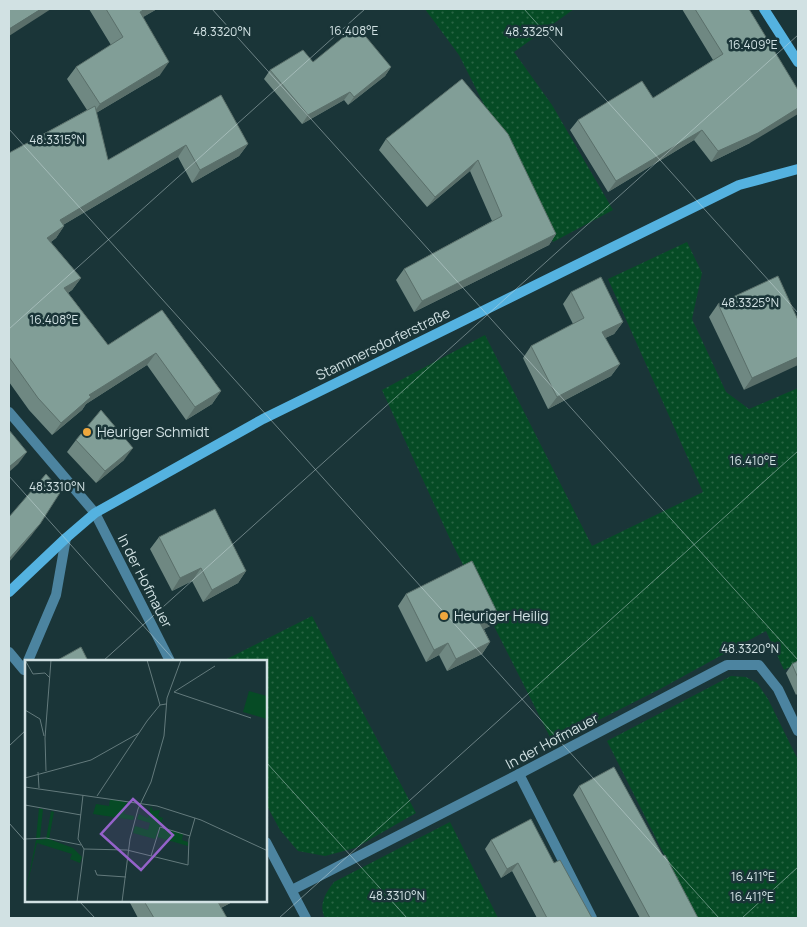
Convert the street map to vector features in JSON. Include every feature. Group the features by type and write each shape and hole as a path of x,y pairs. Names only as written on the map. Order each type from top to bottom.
{"street":[{"path":"764,9 798,62"},
{"name":"Stammersdorferstraße","path":"9,592 95,513 263,418 739,185 798,169"},
{"name":"In der Hofmauer","path":"9,412 95,513 169,660"},
{"path":"28,660 56,595 66,538"},
{"path":"9,652 24,670 25,668"},
{"name":"In der Hofmauer","path":"292,890 727,665 759,665 778,689 798,731"},
{"path":"519,774 592,918"},
{"path":"268,846 306,918"}],"green space":[{"path":"425,9 574,9 514,52 552,105 613,210 553,242 459,55"},
{"path":"687,242 702,273 692,319 726,392 749,409 798,388 798,663 784,670 766,631 660,689 553,743 450,539 382,390 485,335 592,546 703,492 608,279"},
{"path":"312,616 416,813 355,848 325,856 298,851 280,830 268,808 268,660 225,660"},
{"path":"731,676 746,677 757,683 768,699 798,760 798,918 696,918 607,741"},
{"path":"450,822 498,918 325,918 322,908 323,904 326,894 334,882"}],"building":[{"path":"9,9 41,9 9,29"},
{"path":"106,9 145,9 140,12 169,62 100,104 76,67 123,37"},
{"path":"695,9 749,9 798,90 798,108 758,133 718,151 702,130 616,181 578,120 642,81 653,98 723,54"},
{"path":"357,26 391,67 354,97 350,92 308,115 270,70 303,50 313,62"},
{"path":"462,79 508,134 556,234 422,301 404,269 502,216 478,160 435,197 386,139"},
{"path":"221,95 248,144 200,170 186,145 60,220 64,226 47,238 81,278 64,288 108,345 162,310 221,391 195,407 156,353 89,395 91,397 61,423 38,398 9,357 9,153 95,106 108,160"},
{"path":"778,276 798,320 798,357 752,378 718,304"},
{"path":"601,277 623,322 602,332 620,364 557,397 531,346 584,318 571,292"},
{"path":"101,410 133,448 105,471 76,440"},
{"path":"9,430 27,452 9,467"},
{"path":"46,474 61,491 40,524 9,559 9,517"},
{"path":"215,509 246,571 212,590 201,568 180,578 159,537"},
{"name":"Heuriger Heilig","path":"472,561 498,614 480,623 490,642 456,659 448,643 434,650 406,594"},
{"path":"81,647 88,660 58,660"},
{"path":"798,661 798,678 792,664"},
{"path":"614,767 663,856 665,855 698,918 650,918 579,786"},
{"path":"531,819 554,863 560,860 592,918 547,918 518,863 507,869 491,840"},
{"path":"145,902 218,902 227,918 154,918"}],"place":[{"name":"Heuriger Schmidt","path":"87,432"},
{"name":"Heuriger Heilig","path":"444,616"}]}
